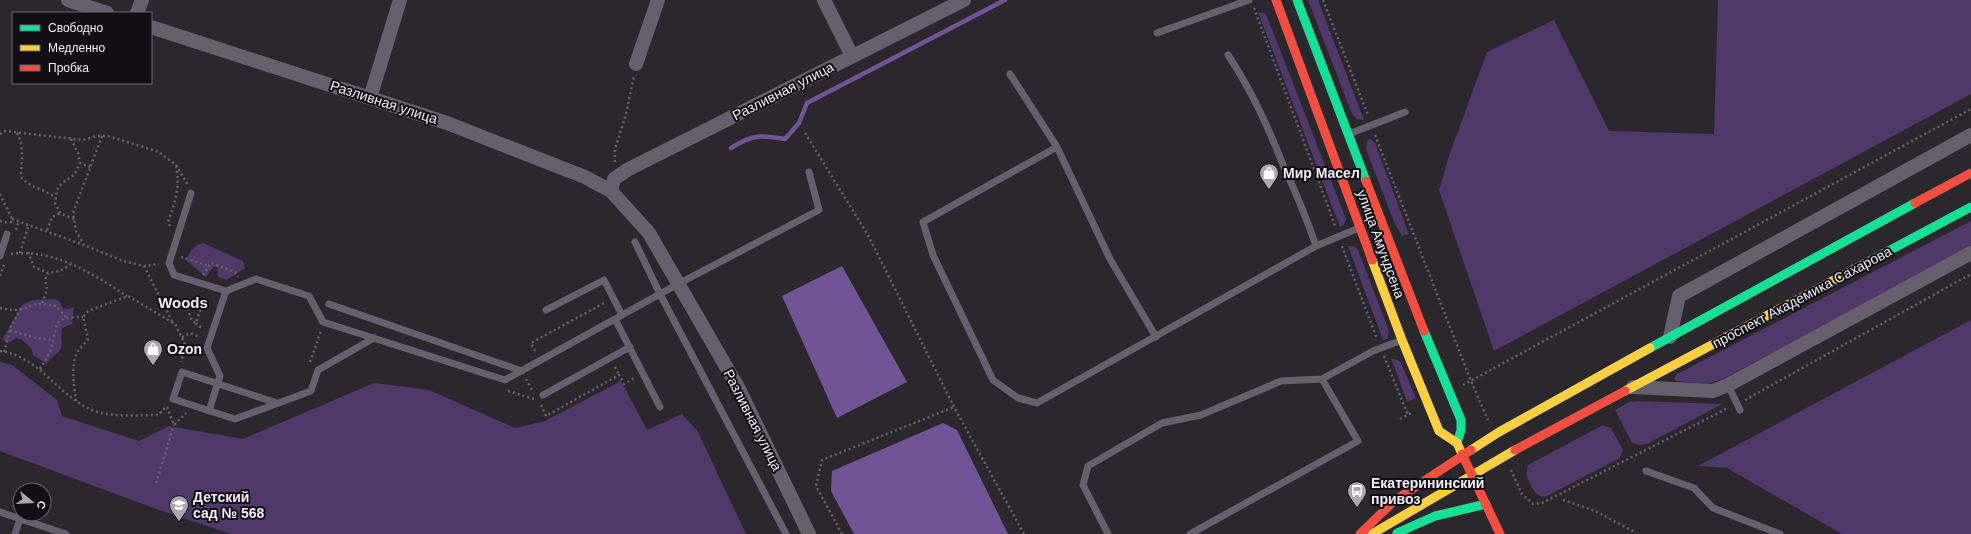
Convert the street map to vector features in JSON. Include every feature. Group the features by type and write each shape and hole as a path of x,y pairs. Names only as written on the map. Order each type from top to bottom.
{"street":[{"path":"68,0 104,12"},
{"path":"137,12 142,0"},
{"path":"370,98 400,0"},
{"path":"636,64 658,0"},
{"path":"824,0 852,56"},
{"name":"Разливная улица","path":"613,185 627,170 964,0"},
{"name":"улица Амундсена","path":"1276,0 1402,340 1439,431 1446,437 1457,442 1461,430 1461,420 1449,393 1297,0"},
{"name":"Разливная улица","path":"152,27 447,123 584,178 613,185 649,233 739,389 809,534"},
{"path":"1670,337 1679,296 1971,135"},
{"name":"проспект Академика Сахарова","path":"1464,456 1496,434 1670,337 1971,174"},
{"name":"проспект Академика Сахарова","path":"1473,474 1971,207"},
{"path":"1633,387 1713,391 1728,386 1971,253"},
{"path":"1457,442 1500,534"},
{"path":"1360,534 1394,500 1464,456"},
{"path":"1372,534 1473,474"},
{"path":"1395,534 1435,516 1486,504"}],"lane":[{"path":"1157,33 1249,0"},
{"path":"1228,55 1248,85 1261,112 1316,246"},
{"path":"1010,74 1057,147 1110,259 1156,337"},
{"path":"1349,134 1405,112"},
{"path":"1057,147 923,222 933,255 993,380 1018,398 1037,403 1316,246 1360,227"},
{"path":"191,193 168,263 174,275 226,291 256,278 309,296 323,322 505,380 678,284 819,210 809,172"},
{"path":"0,256 7,234"},
{"path":"635,242 660,294 786,534"},
{"path":"546,310 604,280 613,298 630,347 660,407"},
{"path":"210,411 220,376 207,348 226,291"},
{"path":"329,304 522,371"},
{"path":"277,403 182,372 173,399 235,419 311,391 318,370 374,338"},
{"path":"1108,534 1083,485 1088,466 1162,424 1201,414 1281,381 1322,379 1381,348 1402,340"},
{"path":"540,397 630,347"},
{"path":"1190,534 1358,441 1322,379"},
{"path":"1728,386 1738,407"},
{"path":"1646,471 1694,488 1714,508 1766,531 1780,534"},
{"path":"0,512 12,516"},
{"path":"15,534 19,522"},
{"path":"29,522 66,534"}],"path":[{"path":"1324,0 1471,381 1484,412 1496,434"},
{"path":"1254,7 1381,348 1408,415"},
{"path":"613,185 614,149 626,114 636,64"},
{"path":"1449,393 1971,109"},
{"path":"0,134 4,131 83,140 108,136 159,152 176,165 191,193"},
{"path":"16,133 21,140 23,152 21,177 27,184 41,188 56,198"},
{"path":"805,133 868,235 954,406 1024,534"},
{"path":"84,245 76,231 73,213 102,136"},
{"path":"71,139 80,163 74,175 62,183 57,190 55,203 60,213 74,219"},
{"path":"80,163 90,167"},
{"path":"168,222 177,192 178,177 176,165"},
{"path":"0,194 12,219 47,230 122,261 144,266 160,264"},
{"path":"47,230 52,218 60,213"},
{"path":"20,253 29,224"},
{"path":"28,252 34,267 48,273 60,271 70,264"},
{"path":"8,254 28,252 43,254 70,264 105,281 173,323"},
{"path":"172,254 209,266"},
{"path":"194,302 200,283 211,263 235,272 242,285"},
{"path":"144,266 186,346"},
{"path":"0,276 2,272"},
{"path":"42,304 47,289 45,280 48,273"},
{"path":"1505,456 1522,494 1533,504 1542,503 1738,407 1971,274"},
{"path":"76,401 74,386 74,361 78,351 88,339 83,318 88,311 128,296"},
{"path":"540,361 531,343 613,298"},
{"path":"184,299 194,302 202,305 197,324 192,321 184,299"},
{"path":"0,308 12,310 21,309 32,304 42,304 56,306 66,317"},
{"path":"4,352 10,330 21,309"},
{"path":"40,369 50,349 59,321 66,317 83,318"},
{"path":"10,330 36,338 52,340"},
{"path":"310,364 321,330"},
{"path":"182,337 190,334 205,338"},
{"path":"0,351 24,358 40,369 64,394 92,410 115,415 158,415 166,406 174,425"},
{"path":"540,404 546,416 619,375 624,384 643,373"},
{"path":"526,378 540,397"},
{"path":"1400,419 1429,404"},
{"path":"842,534 816,486 822,460 954,406"},
{"path":"156,483 174,425 187,413"},
{"path":"1562,500 1595,511 1633,531 1635,534"}],"shaded area":[{"path":"1308,0 1318,0 1364,120 1357,119 1352,114"},
{"path":"1718,0 1971,0 1971,94 1494,351 1439,190 1450,153 1487,52 1554,20 1609,131 1714,134"},
{"path":"1258,12 1266,14 1346,219 1344,225 1340,227"},
{"path":"1370,139 1375,143 1409,234 1402,236 1394,222 1366,149 1367,141"},
{"path":"1971,221 1971,247 1723,379 1707,384 1676,381 1674,378 1677,374"},
{"path":"203,243 243,261 245,268 227,280 218,277 217,267 213,267 206,277 187,261 192,249"},
{"path":"1348,246 1354,246 1358,250 1389,331 1387,339 1383,340"},
{"path":"842,266 907,382 837,418 782,296"},
{"path":"55,299 60,302 63,308 68,309 74,307 72,324 62,328 62,342 60,350 49,360 47,364 33,355 31,348 21,339 16,338 11,342 2,340 23,304 33,300"},
{"path":"1971,320 1971,534 1842,534 1727,468 1698,466"},
{"path":"1391,358 1400,361 1416,398 1407,402"},
{"path":"0,362 12,365 57,400 62,416 139,441 169,426 243,439 374,383 429,390 515,428 545,421 621,381 647,430 682,414 697,430 746,534 231,534 148,506 0,451"},
{"path":"1629,402 1722,404 1647,444 1640,445 1632,443 1615,410"},
{"path":"943,423 957,430 1008,534 854,534 831,491 832,471"},
{"path":"1603,425 1611,428 1623,450 1620,458 1545,497 1538,495 1531,486 1526,475 1528,465"}],"waterway":[{"path":"731,148 751,138 763,136 785,139 799,123 807,103 1005,0"}],"traffic: fast":[{"path":"1297,0 1366,181"},
{"path":"1650,348 1915,203"},
{"path":"1866,263 1971,207"},
{"path":"1424,331 1461,420 1461,430 1457,443"},
{"path":"1397,533 1435,516 1486,504"}],"traffic: slow":[{"path":"1372,260 1402,340 1439,431 1457,443 1462,454"},
{"path":"1625,391 1866,263"},
{"path":"1471,450 1499,432 1650,348"},
{"path":"1372,534 1515,450"}],"traffic: jam":[{"path":"1276,0 1372,260"},
{"path":"1915,203 1971,173"},
{"path":"1366,181 1424,331"},
{"path":"1515,450 1625,391"},
{"path":"1360,534 1394,501 1471,450"},
{"path":"1462,454 1500,534"}],"place":[{"name":"Мир Масел","path":"1269,190"},
{"name":"Ozon","path":"153,366"},
{"name":"Екатерининский привоз","path":"1357,508"},
{"name":"Детский сад № 568","path":"179,522"}],"district":[{"name":"Woods","path":"183,302"}]}
